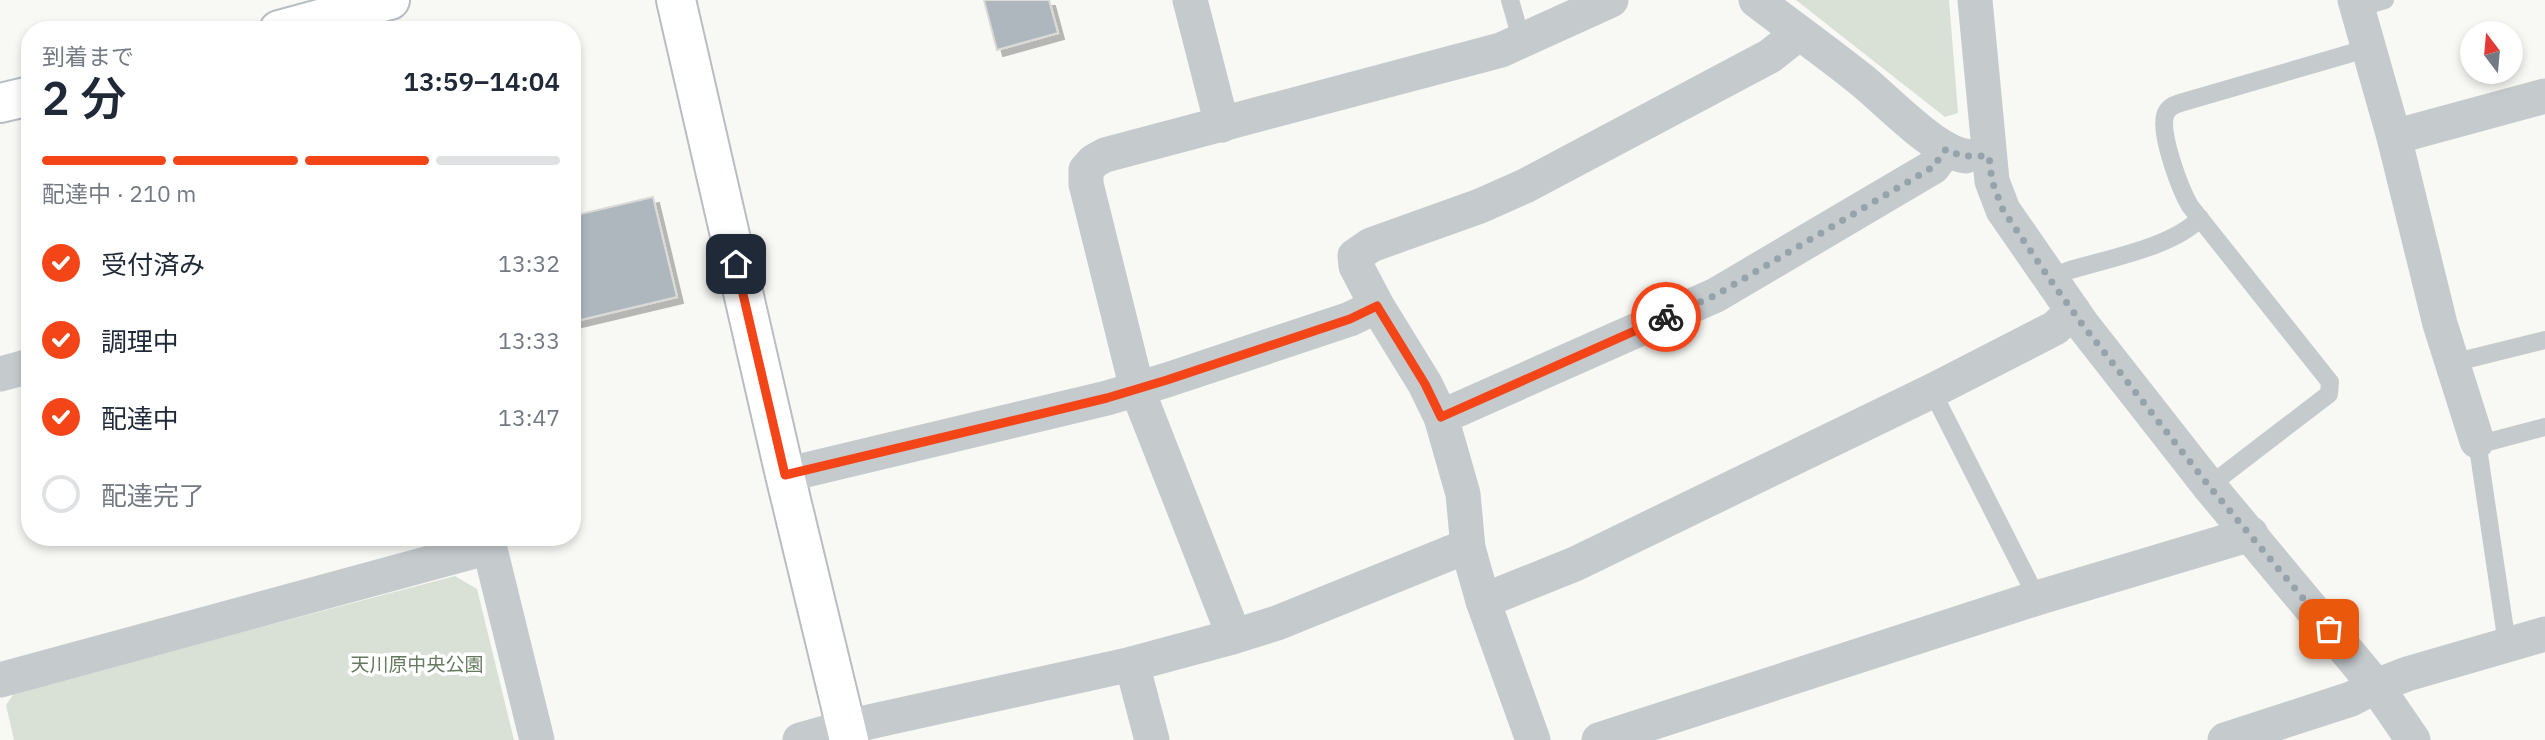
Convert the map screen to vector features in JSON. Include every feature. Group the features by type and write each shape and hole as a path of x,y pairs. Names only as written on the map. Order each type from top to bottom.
{"street":[{"path":"312,21 390,0"},
{"path":"676,0 785,475 848,734"},
{"path":"1190,0 1222,125"},
{"path":"1233,638 1137,389 1086,184 1086,170 1094,161 1105,155 1488,54 1521,43 1611,0"},
{"path":"1756,0 1946,149 1961,156 1989,156"},
{"path":"1975,0 1992,181 2003,210 2073,312 2209,486 2376,686 2413,740"},
{"path":"2366,3 2369,48 2440,324 2477,441"},
{"path":"1533,740 1483,601 1468,548 1463,494 1441,417 1425,384 1356,267 1355,256 1362,250 1480,206 1525,186 1770,56 1799,33"},
{"path":"2394,137 2545,96"},
{"path":"0,103 21,98"},
{"path":"1441,417 1716,295 1933,167 1946,149"},
{"path":"785,475 1137,389 1350,319 1377,306"},
{"path":"1483,601 1575,564 1932,391 2054,328 2073,312"},
{"path":"0,374 21,368"},
{"path":"1599,740 2037,598 2251,534"},
{"path":"0,680 474,546"},
{"path":"489,546 537,740"},
{"path":"800,740 848,734 1233,638 1468,548"},
{"path":"2225,740 2351,699 2407,674 2545,634"},
{"path":"1132,664 1152,740"}],"lane":[{"path":"1510,0 1521,43"},
{"path":"2209,486 2329,394 2330,382 2180,189 2164,130 2165,115 2171,106 2369,48"},
{"path":"2051,281 2067,271 2173,238 2191,228 2200,218"},
{"path":"2452,363 2545,340"},
{"path":"1932,391 2037,598"},
{"path":"2507,644 2477,441 2488,442 2545,427"}],"green space":[{"path":"1796,0 1949,0 1958,113 1945,117"},
{"name":"天川原中央公園","path":"455,576 477,589 514,740 14,740 6,705 15,692"}],"building":[{"path":"984,0 1049,0 1058,33 997,50"},
{"path":"653,197 677,297 581,320 581,214"}],"way so far":[{"path":"1666,317 1716,295 1933,167 1946,149 1961,156 1989,156 1992,181 2003,210 2051,281 2209,486 2329,629"}],"route":[{"path":"736,264 785,475 1107,398 1350,319 1377,306 1425,384 1441,417 1666,317"}]}
